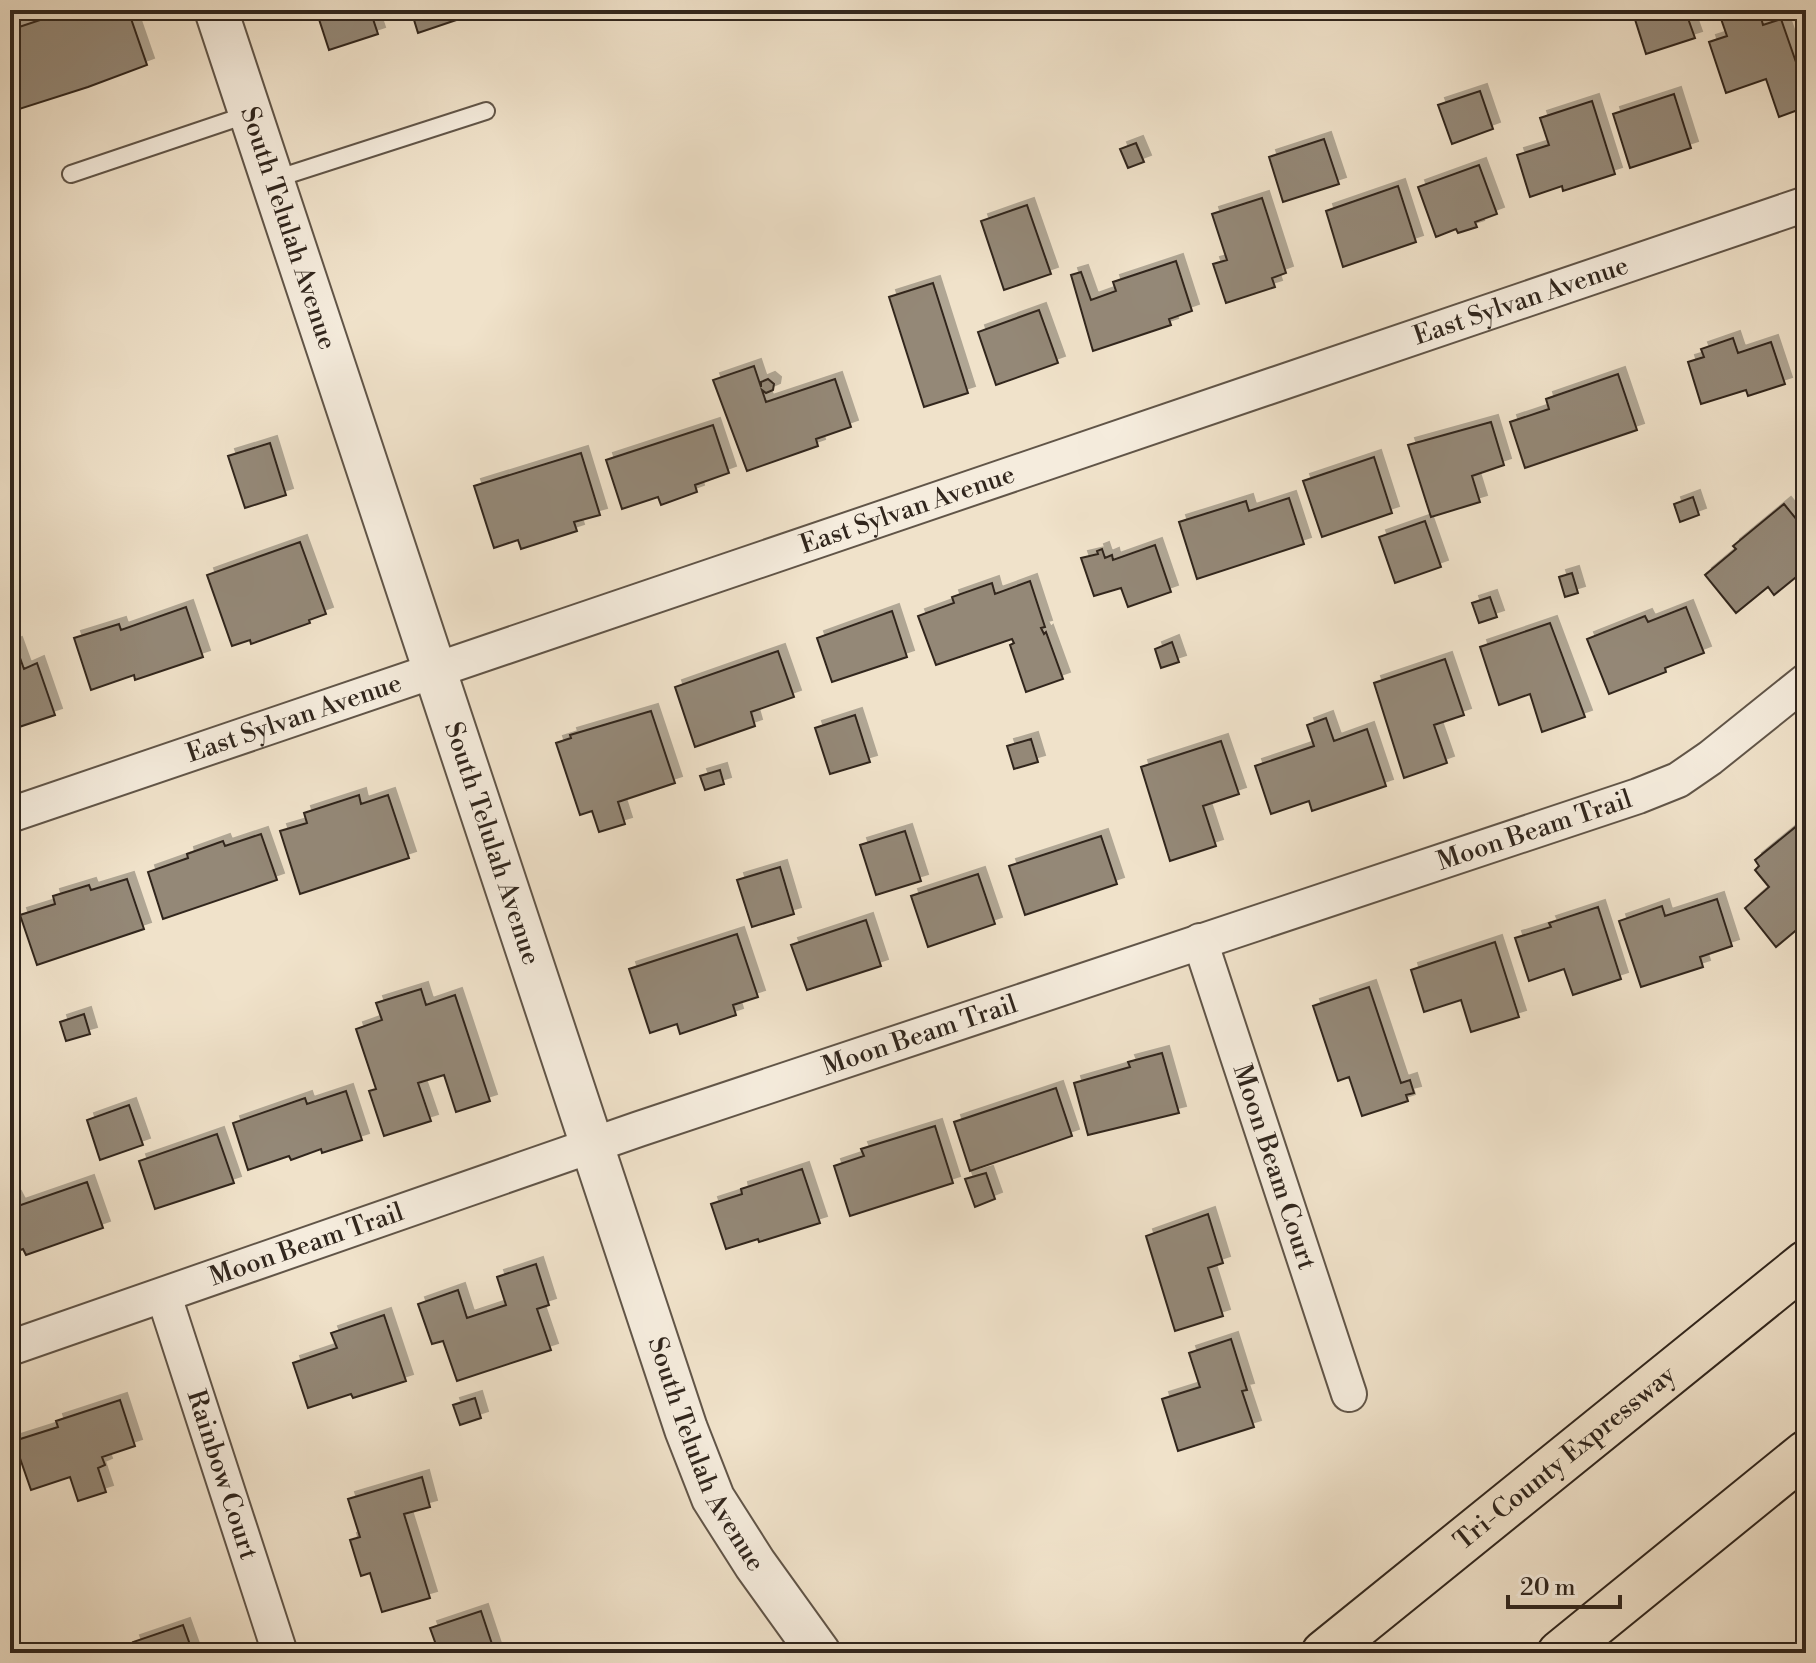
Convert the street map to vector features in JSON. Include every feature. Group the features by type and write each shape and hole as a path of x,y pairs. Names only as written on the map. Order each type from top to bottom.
{"highway":[{"name":"Tri-County Expressway","path":"1324,1653 1806,1263"},
{"path":"1560,1653 1806,1453"}],"street":[{"name":"South Telulah Avenue","path":"216,10 665,1371 713,1498 755,1564 819,1653"},
{"name":"East Sylvan Avenue","path":"10,815 1806,204"},
{"name":"Moon Beam Trail","path":"10,1348 1200,941 1638,796 1678,780 1806,681"},
{"name":"Moon Beam Court","path":"1200,941 1349,1394"},
{"name":"Rainbow Court","path":"164,1296 280,1653"}],"lane":[{"path":"270,180 486,111"},
{"path":"71,174 249,114"}],"building":[{"path":"70,10 128,10 147,65 10,112 10,30"},
{"path":"316,10 370,10 378,34 329,50"},
{"path":"411,10 466,10 468,16 418,33"},
{"path":"1632,10 1685,10 1695,38 1646,54"},
{"path":"1759,10 1763,25 1781,19 1797,65 1806,61 1806,107 1779,117 1766,79 1726,93 1709,42 1727,36 1719,13"},
{"path":"1480,91 1493,129 1452,144 1438,105"},
{"path":"1674,94 1691,148 1630,168 1613,114"},
{"path":"1592,101 1615,174 1563,191 1562,186 1530,197 1517,155 1549,145 1540,118"},
{"path":"1324,139 1339,184 1283,202 1269,157"},
{"path":"1136,143 1144,162 1128,168 1120,149"},
{"path":"1479,165 1497,214 1475,222 1477,227 1458,233 1456,229 1436,237 1418,187"},
{"path":"1398,186 1416,242 1343,267 1326,211"},
{"path":"1262,198 1286,273 1272,278 1275,287 1226,303 1213,264 1227,260 1212,214"},
{"path":"1027,205 1051,274 1004,290 981,221"},
{"path":"1176,261 1192,311 1169,319 1171,325 1093,351 1071,275 1081,272 1091,300 1116,291 1113,282"},
{"path":"933,283 968,393 924,407 889,297"},
{"path":"1039,310 1058,363 996,385 978,332"},
{"path":"1733,338 1738,353 1771,342 1785,384 1748,396 1746,390 1701,404 1688,362 1704,357 1701,349"},
{"path":"754,366 761,387 761,382 768,379 774,384 773,390 766,393 762,390 766,402 835,379 851,427 816,439 818,446 747,471 713,380"},
{"path":"1618,374 1637,430 1525,468 1510,422 1549,409 1546,399"},
{"path":"1491,422 1504,465 1472,476 1480,502 1431,517 1408,445"},
{"path":"713,425 729,473 695,485 697,492 661,505 658,497 622,509 606,460"},
{"path":"270,443 286,495 245,508 228,456"},
{"path":"581,453 600,515 574,522 577,531 521,549 518,540 494,548 474,486"},
{"path":"1374,457 1392,513 1322,537 1303,481"},
{"path":"1693,497 1699,515 1680,522 1674,504"},
{"path":"1289,498 1304,544 1197,579 1179,522 1246,501 1249,511"},
{"path":"1784,504 1806,531 1806,569 1774,595 1768,587 1736,613 1705,575 1736,549 1733,546"},
{"path":"1425,521 1441,567 1395,583 1379,537"},
{"path":"300,542 326,614 309,620 310,623 251,644 250,640 232,646 207,575"},
{"path":"1155,545 1171,592 1128,607 1121,588 1094,596 1081,558 1098,554 1097,551 1102,549 1105,558 1112,555 1113,560"},
{"path":"1572,573 1578,593 1565,597 1559,577"},
{"path":"1030,581 1045,627 1041,628 1044,634 1046,632 1063,679 1026,692 1010,645 1014,643 1012,639 936,665 918,616 954,603 952,597 992,583 995,594"},
{"path":"1490,597 1497,617 1479,623 1472,603"},
{"path":"186,607 203,657 135,680 134,675 91,690 74,638 119,624 121,630"},
{"path":"1686,607 1704,653 1609,694 1587,639 1645,616 1648,622"},
{"path":"892,611 907,657 832,682 817,638"},
{"path":"1550,623 1585,717 1542,732 1530,694 1499,705 1480,647"},
{"path":"1172,642 1179,662 1161,668 1155,649"},
{"path":"15,644 24,669 37,663 55,715 10,730 10,646"},
{"path":"778,651 794,697 751,712 755,726 695,747 675,687"},
{"path":"1445,659 1464,715 1434,725 1447,763 1404,778 1374,683"},
{"path":"651,711 675,783 618,802 625,824 599,832 592,811 580,815 556,743 571,738 570,735"},
{"path":"855,715 870,762 830,774 815,728"},
{"path":"1326,718 1334,741 1367,729 1386,786 1312,811 1309,801 1271,814 1255,766 1314,746 1307,725"},
{"path":"1031,739 1038,762 1014,769 1007,746"},
{"path":"1221,741 1239,794 1203,806 1216,846 1170,861 1141,767"},
{"path":"720,770 724,784 705,790 700,776"},
{"path":"359,795 361,804 388,795 409,858 300,894 280,831 307,823 304,813"},
{"path":"1798,825 1806,835 1806,901 1800,906 1806,914 1806,922 1776,947 1745,908 1769,887 1755,870 1759,866 1755,860"},
{"path":"905,831 921,881 876,895 860,845"},
{"path":"261,834 277,880 163,919 148,872 223,841 225,846"},
{"path":"1101,836 1117,884 1025,915 1009,866"},
{"path":"780,867 794,914 752,927 737,880"},
{"path":"978,874 995,924 928,947 911,896"},
{"path":"127,879 144,929 37,965 20,915 55,904 53,896 89,885 91,890"},
{"path":"1717,899 1732,946 1700,957 1703,967 1641,987 1619,921 1662,906 1665,916"},
{"path":"1598,907 1621,979 1573,995 1564,969 1529,981 1515,938"},
{"path":"866,920 881,966 807,990 791,945"},
{"path":"737,934 758,997 733,1005 736,1015 680,1034 677,1024 650,1033 629,969"},
{"path":"1495,942 1519,1017 1471,1032 1461,1000 1424,1012 1411,970"},
{"path":"1369,987 1401,1083 1410,1080 1414,1093 1406,1095 1408,1101 1362,1116 1349,1077 1338,1081 1313,1006"},
{"path":"421,989 426,1005 455,995 490,1101 456,1112 444,1075 418,1083 431,1121 384,1136 369,1091 376,1089 356,1029 382,1020 376,1003"},
{"path":"84,1014 90,1034 66,1041 60,1022"},
{"path":"1162,1053 1179,1113 1088,1135 1074,1083 1130,1067 1128,1062"},
{"path":"1056,1088 1072,1136 970,1171 954,1122"},
{"path":"346,1091 362,1140 322,1153 321,1149 291,1160 289,1156 248,1170 233,1123 305,1098 307,1104"},
{"path":"129,1105 143,1145 100,1160 87,1120"},
{"path":"935,1126 953,1183 850,1216 834,1166 864,1156 861,1149"},
{"path":"217,1134 234,1183 155,1209 139,1161"},
{"path":"802,1169 820,1223 726,1249 711,1204 742,1194 741,1189"},
{"path":"986,1173 995,1199 975,1207 965,1179"},
{"path":"87,1182 103,1228 26,1255 23,1249 10,1254 10,1200 14,1198 18,1206"},
{"path":"1208,1214 1223,1263 1208,1268 1223,1316 1175,1331 1146,1236"},
{"path":"536,1264 549,1305 537,1309 551,1350 457,1381 443,1341 432,1344 418,1304 458,1290 467,1318 506,1305 497,1277"},
{"path":"384,1315 406,1381 308,1408 293,1363 337,1348 331,1333"},
{"path":"1231,1339 1247,1390 1242,1391 1254,1427 1178,1451 1162,1399 1200,1387 1189,1353"},
{"path":"475,1398 481,1418 460,1425 453,1405"},
{"path":"120,1400 135,1446 102,1457 105,1465 98,1468 106,1492 78,1501 70,1477 31,1490 14,1441 58,1427 56,1421"},
{"path":"422,1477 430,1507 404,1514 430,1598 382,1612 370,1573 361,1576 350,1540 360,1537 348,1499"},
{"path":"481,1611 495,1653 439,1653 430,1628"},
{"path":"183,1625 193,1653 137,1653 133,1642"}]}
